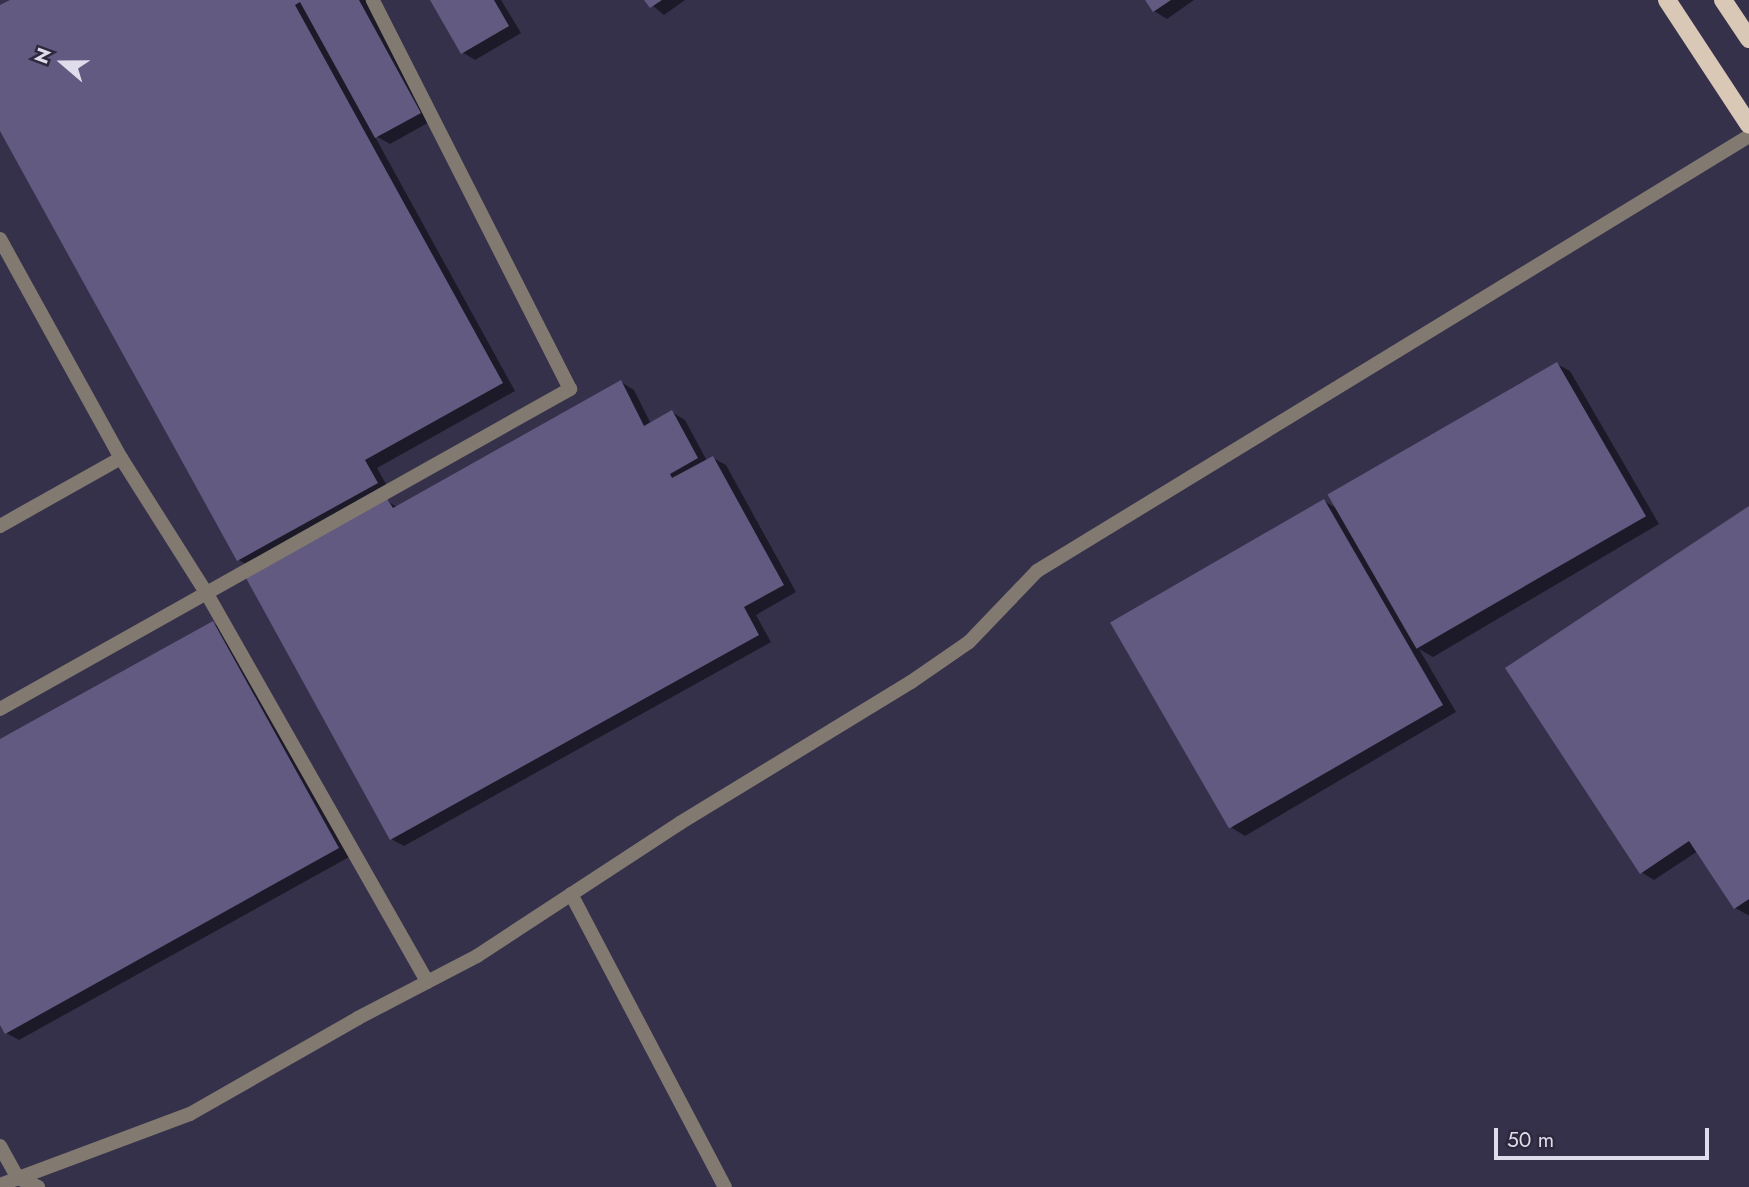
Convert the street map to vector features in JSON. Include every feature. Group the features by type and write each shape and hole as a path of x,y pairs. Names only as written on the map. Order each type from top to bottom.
{"main road":[{"path":"1667,0 1749,125"},
{"path":"1723,0 1749,39"}],"street":[{"path":"0,709 570,389 373,0"},
{"path":"0,1185 190,1114 477,956 571,894 911,682 969,642 1037,571 1749,136"},
{"path":"0,239 121,458 207,594 427,982"},
{"path":"0,526 121,458"},
{"path":"571,894 725,1187"},
{"path":"0,1146 18,1178 38,1187"}],"shaded area":[{"path":"0,0 1749,0 1749,1187 0,1187"}],"building":[{"path":"10,0 359,0 421,113 375,138 300,2 295,5 503,383 365,460 378,483 237,561 0,131 0,5"},
{"path":"430,0 494,0 509,26 461,54"},
{"path":"644,0 662,0 650,8"},
{"path":"1145,0 1171,0 1153,12"},
{"path":"1557,362 1646,516 1417,649 1328,494"},
{"path":"621,380 644,426 672,410 698,458 670,474 672,478 713,456 784,585 744,607 759,635 390,840 246,578 387,499 393,508"},
{"path":"1324,499 1443,705 1229,829 1110,622"},
{"path":"1749,506 1749,899 1734,909 1689,841 1640,874 1505,668"},
{"path":"213,621 339,848 5,1034 0,1025 0,739"}]}
